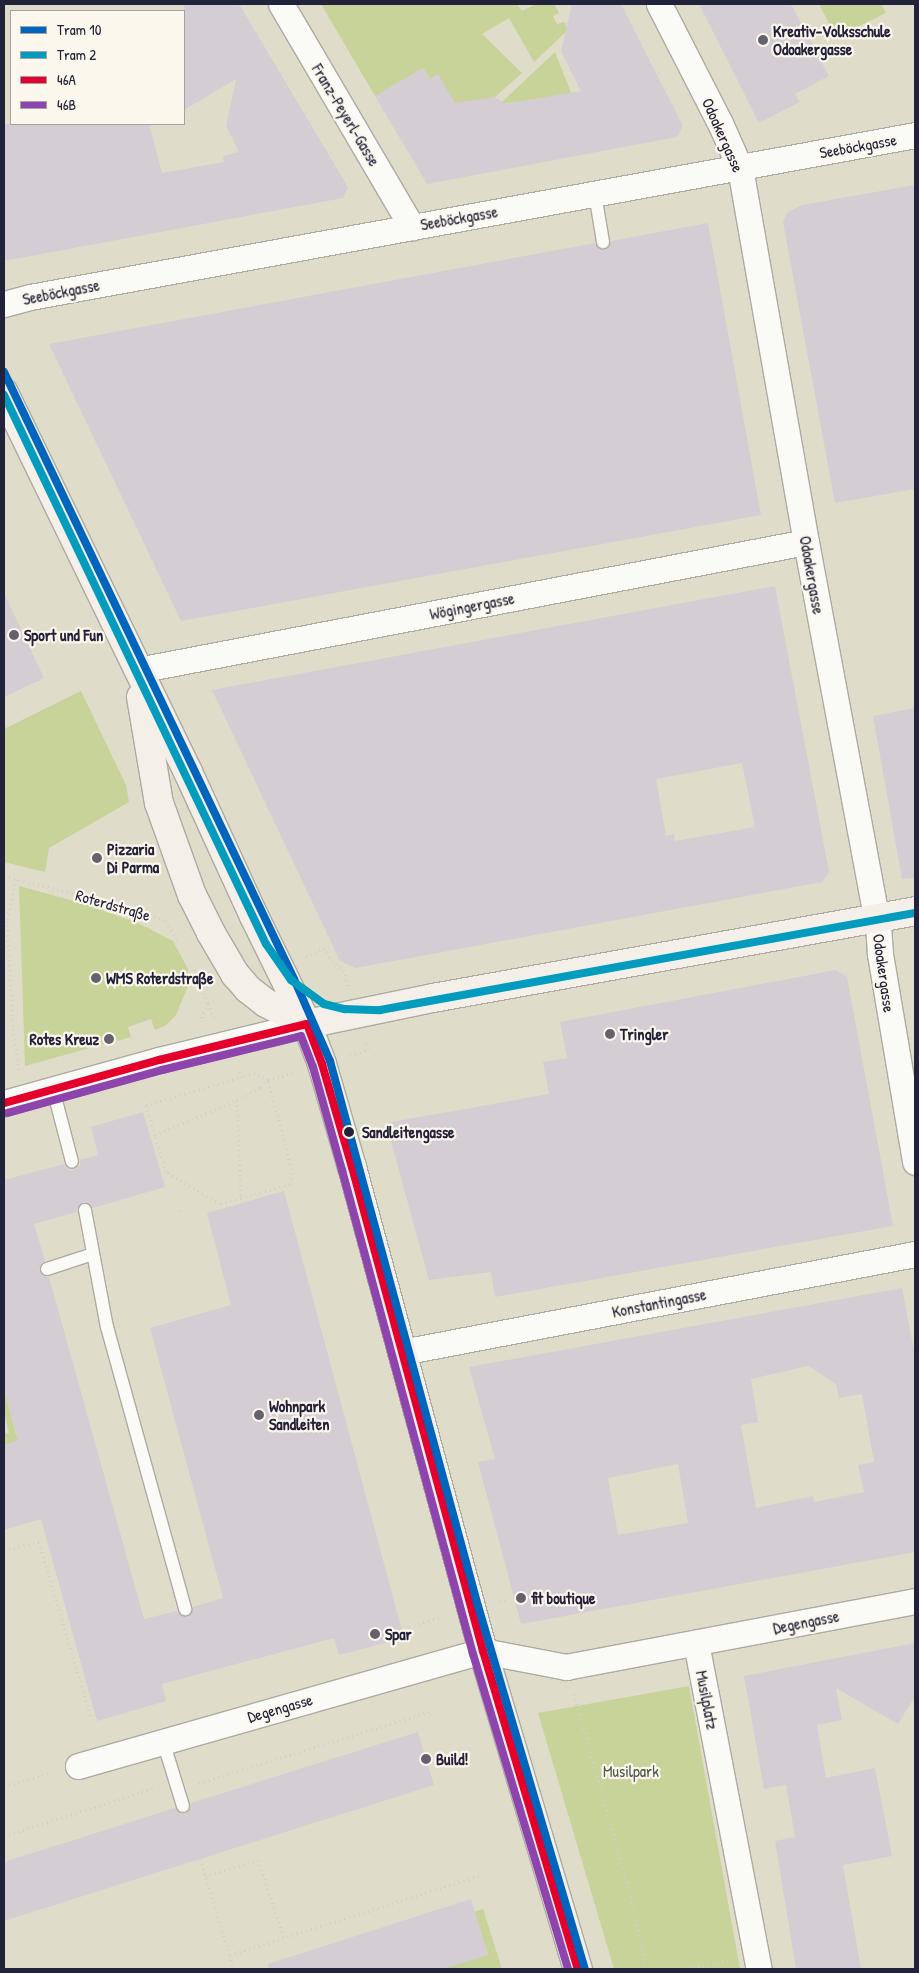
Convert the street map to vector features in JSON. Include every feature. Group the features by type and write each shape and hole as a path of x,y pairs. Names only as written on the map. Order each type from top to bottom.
{"main road":[{"path":"4,393 307,1024 322,1064 483,1651 578,1969"},
{"path":"138,670 159,803 192,895 234,974 248,990 266,1003 307,1024 432,998 915,911"}],"street":[{"name":"Franz-Peyerl-Gasse","path":"281,4 412,227"},
{"name":"Odoakergasse","path":"659,4 723,129 740,168 806,542 876,918 915,1162"},
{"name":"Seeböckgasse","path":"4,304 40,295 915,136"},
{"name":"Wögingergasse","path":"138,670 806,542"},
{"path":"4,1103 307,1024"},
{"name":"Konstantingasse","path":"402,1352 915,1254"},
{"name":"Degengasse","path":"696,1643 915,1601"},
{"path":"483,1651 566,1667 696,1643"},
{"name":"Musilplatz","path":"696,1643 758,1963"},
{"name":"Degengasse","path":"78,1766 483,1651"}],"lane":[{"path":"595,194 603,242"},
{"path":"52,1089 72,1162"},
{"path":"85,1210 107,1327 185,1609"},
{"path":"47,1269 94,1254"},
{"path":"163,1741 183,1806"}],"path":[{"name":"Roterdstraße","path":"4,876 145,912 166,921 180,944"},
{"path":"16,879 7,920 13,1028 19,1074"},
{"path":"190,959 208,1003 197,1026"},
{"path":"155,1135 237,1100 261,1088 268,1080 322,1064"},
{"path":"242,1077 146,1105 166,1172 191,1190 220,1204 290,1184 293,1174 268,1080"},
{"path":"237,1100 241,1198"},
{"path":"4,1550 39,1542 92,1718"},
{"path":"566,1667 633,1905 646,1969"},
{"path":"4,1836 429,1712"},
{"path":"4,1786 78,1766"},
{"path":"200,1859 234,1969"},
{"path":"205,1876 258,1860 284,1938"},
{"path":"230,1955 480,1875"},
{"path":"683,1969 758,1963"}],"green space":[{"path":"321,4 517,4 522,11 536,4 554,4 559,13 553,16 557,24 564,22 568,30 534,62 509,18 482,34 522,73 495,97 460,121 438,75 430,79 423,68 375,96"},
{"path":"819,4 881,4 886,13 836,37"},
{"path":"555,52 574,100 543,98 503,104 502,102"},
{"path":"81,691 126,785 129,802 49,848 45,872 4,862 4,729"},
{"name":"WMS Roterdstraße","path":"19,886 85,904 140,924 173,941 188,969 188,986 176,1015 165,1026 155,1030 151,1019 128,1027 131,1037 117,1041 114,1035 103,1039 104,1044 25,1066"},
{"path":"4,1389 18,1441 4,1445 4,1434 9,1433 4,1412"},
{"name":"Musilpark","path":"689,1686 740,1969 614,1969 538,1713"},
{"path":"483,1909 502,1969 442,1969 488,1954 474,1912"}],"building":[{"path":"184,4 239,4 348,187 343,198 4,261 4,124 149,125 162,173 224,162 223,156 239,152 226,126 236,79 185,109"},
{"path":"572,4 621,4 683,126 677,137 427,184 375,96 423,68 430,79 438,74 455,103 495,97 505,104 581,91 561,51"},
{"name":"Kreativ-Volksschule Odoakergasse","path":"699,4 791,4 829,76 795,94 800,102 759,123"},
{"path":"915,185 915,489 835,503 783,222 788,212 802,205"},
{"path":"708,223 761,515 181,621 49,344 595,243 600,249 605,250 611,241"},
{"path":"775,586 829,872 822,882 356,968 340,961 212,690","holes":["742,763 755,827 675,841 674,834 666,836 656,779"]},
{"name":"Sport und Fun","path":"4,593 44,678 4,697"},
{"path":"915,708 915,878 902,879 873,716"},
{"path":"836,970 847,977 893,1226 495,1297 491,1272 429,1280 386,1123 549,1094 543,1062 567,1058 560,1022"},
{"name":"Wohnpark Sandleiten","path":"143,1112 165,1187 93,1208 88,1203 83,1202 78,1207 77,1212 34,1224 45,1261 41,1264 39,1271 42,1275 49,1277 144,1619 177,1611 180,1615 187,1617 191,1614 193,1607 223,1598 150,1328 231,1305 207,1213 284,1191 404,1638 339,1655 334,1638 162,1684 166,1701 97,1721 41,1519 4,1530 4,1445 18,1441 4,1389 4,1180 64,1164 69,1170 74,1170 80,1165 80,1160 98,1155 91,1127"},
{"path":"902,1288 915,1356 915,1552 521,1624 478,1462 495,1459 469,1367","holes":["808,1366 836,1384 839,1398 862,1394 874,1462 858,1465 864,1492 814,1502 813,1496 756,1508 741,1425 758,1422 751,1379","678,1464 688,1523 618,1535 608,1478"]},
{"path":"915,1643 915,1696 898,1724 836,1688 842,1720 817,1725 826,1778 875,1768 892,1856 843,1865 861,1969 796,1969 775,1841 795,1837 786,1785 764,1789 744,1676"},
{"path":"418,1732 434,1785 4,1921 4,1862 175,1808 181,1814 186,1814 191,1808 191,1803"},
{"path":"471,1899 488,1955 442,1969 269,1969 268,1964"}],"tram line":[{"name":"10","path":"4,372 294,979 330,1061 478,1606 585,1969"},
{"name":"2","path":"4,395 266,944 291,980 324,1004 344,1009 380,1010 915,913"}],"transit line":[{"name":"46A","path":"4,1103 159,1060 307,1024 322,1064 352,1167 483,1651 578,1969"},
{"name":"46B","path":"7,1113 162,1070 301,1036 313,1067 342,1170 473,1654 568,1969"}],"place":[{"name":"Kreativ-Volksschule Odoakergasse","path":"763,40"},
{"name":"Sport und Fun","path":"14,635"},
{"name":"Pizzaria Di Parma","path":"97,858"},
{"name":"WMS Roterdstraße","path":"96,978"},
{"name":"Tringler","path":"610,1034"},
{"name":"Rotes Kreuz","path":"109,1039"},
{"name":"Sandleitengasse","path":"349,1132"},
{"name":"Wohnpark Sandleiten","path":"259,1415"},
{"name":"fit boutique","path":"521,1598"},
{"name":"Spar","path":"375,1634"},
{"name":"Build!","path":"426,1759"}]}
